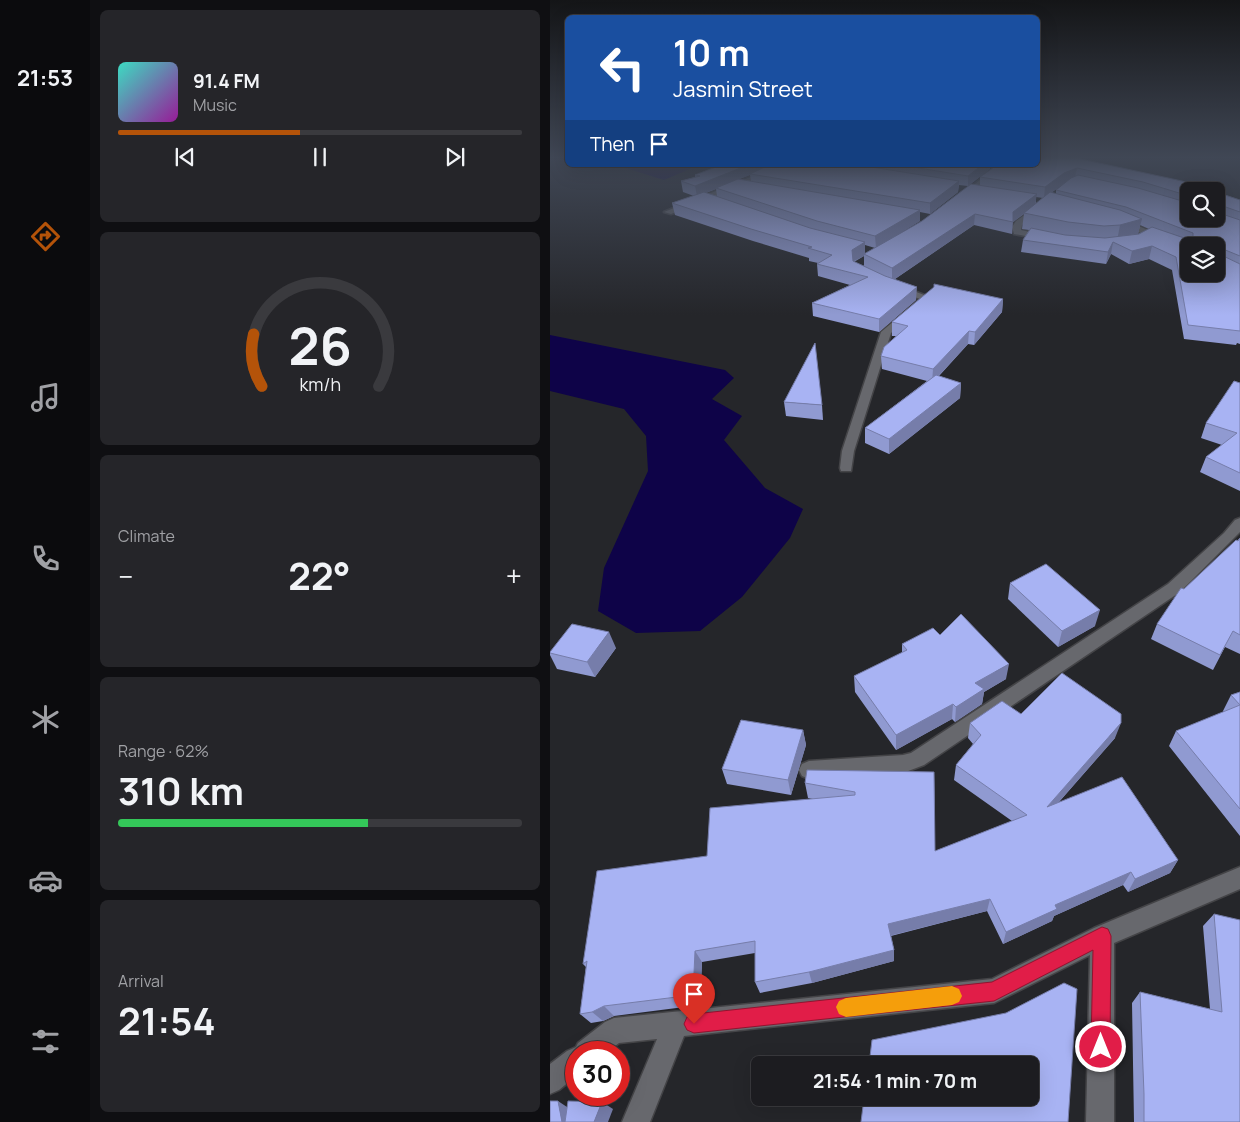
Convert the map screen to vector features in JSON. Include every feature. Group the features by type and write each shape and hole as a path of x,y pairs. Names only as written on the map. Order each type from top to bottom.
{"street":[{"path":"668,212 673,210"},
{"path":"1037,210 1019,223 1016,227 1017,232 1054,239"},
{"path":"1111,219 1180,246"},
{"path":"1139,240 1149,233"},
{"path":"846,468 848,451 886,332 927,298 890,285"},
{"path":"809,770 903,764 917,759 1174,588 1236,534"},
{"path":"601,1041 614,1031 994,991 1102,936 1240,878"},
{"path":"1100,1122 1102,936"},
{"path":"636,1122 675,1026"},
{"path":"550,1080 565,1068"}],"shaded area":[{"path":"550,335 725,370 734,378 712,399 742,416 724,440 765,488 803,509 790,538 742,597 700,631 636,633 598,611 604,568 648,471 646,436 624,409 550,391"}],"building":[{"path":"694,210 758,210 810,228 865,242 852,250 853,261 885,276 917,287 879,319 812,303 868,277 817,264 832,255 808,248 812,247"},
{"path":"784,210 919,210 875,236"},
{"path":"936,210 1015,210 1013,212 1013,222 975,214 892,268 864,254 922,221"},
{"path":"1027,210 1121,210 1142,219 1120,225 1104,226 1068,222 1024,213"},
{"path":"1135,210 1180,210 1180,227 1225,227 1225,215 1240,220 1240,256 1225,250 1225,237 1193,237 1193,233"},
{"path":"1152,227 1181,237 1180,280 1176,257 1152,246 1132,251 1113,242 1108,252 1023,240 1031,228 1065,235 1105,238 1139,234"},
{"path":"1225,257 1240,264 1240,331 1188,325 1180,282 1225,282"},
{"path":"934,284 1003,299 975,332 969,331 933,369 881,356 884,347 908,326 892,322 934,287"},
{"path":"815,343 822,405 784,402"},
{"path":"936,375 961,383 889,439 865,428"},
{"path":"1234,381 1240,383 1240,473 1206,457 1237,433 1206,423"},
{"path":"1240,538 1240,635 1233,631 1220,655 1157,624 1181,588 1184,589"},
{"path":"1046,564 1100,610 1062,631 1010,583"},
{"path":"961,614 1009,664 975,683 984,689 956,707 953,704 896,735 854,676 907,650 902,644 933,628 940,635"},
{"path":"572,624 609,632 587,662 550,653"},
{"path":"1062,673 1121,714 1121,723 1047,807 1122,777 1178,860 1135,879 1131,872 1055,905 1057,909 1006,932 990,899 888,924 894,950 809,972 755,982 755,941 695,951 693,995 604,1006 592,1012 580,1014 587,961 583,964 597,871 707,856 710,808 855,795 855,792 805,783 807,770 934,772 935,851 1027,815 956,765 981,735 970,723 1002,701 1021,714"},
{"path":"1240,692 1240,705 1231,695"},
{"path":"1240,705 1240,809 1176,731"},
{"path":"741,720 803,730 788,780 722,769"},
{"path":"1214,914 1240,920 1240,1122 1144,1122 1140,992 1222,1012"},
{"path":"1064,983 1077,989 1068,1122 861,1122 863,1106 1039,1106 1039,1056 870,1056 872,1040 1006,1013"},
{"path":"550,1101 558,1101 562,1122 550,1122"},
{"path":"567,1106 600,1106 594,1122 565,1122"}],"slow traffic":[{"path":"846,1007 952,996"}],"route":[{"path":"694,1024 994,991 1102,936 1101,1047"}]}
